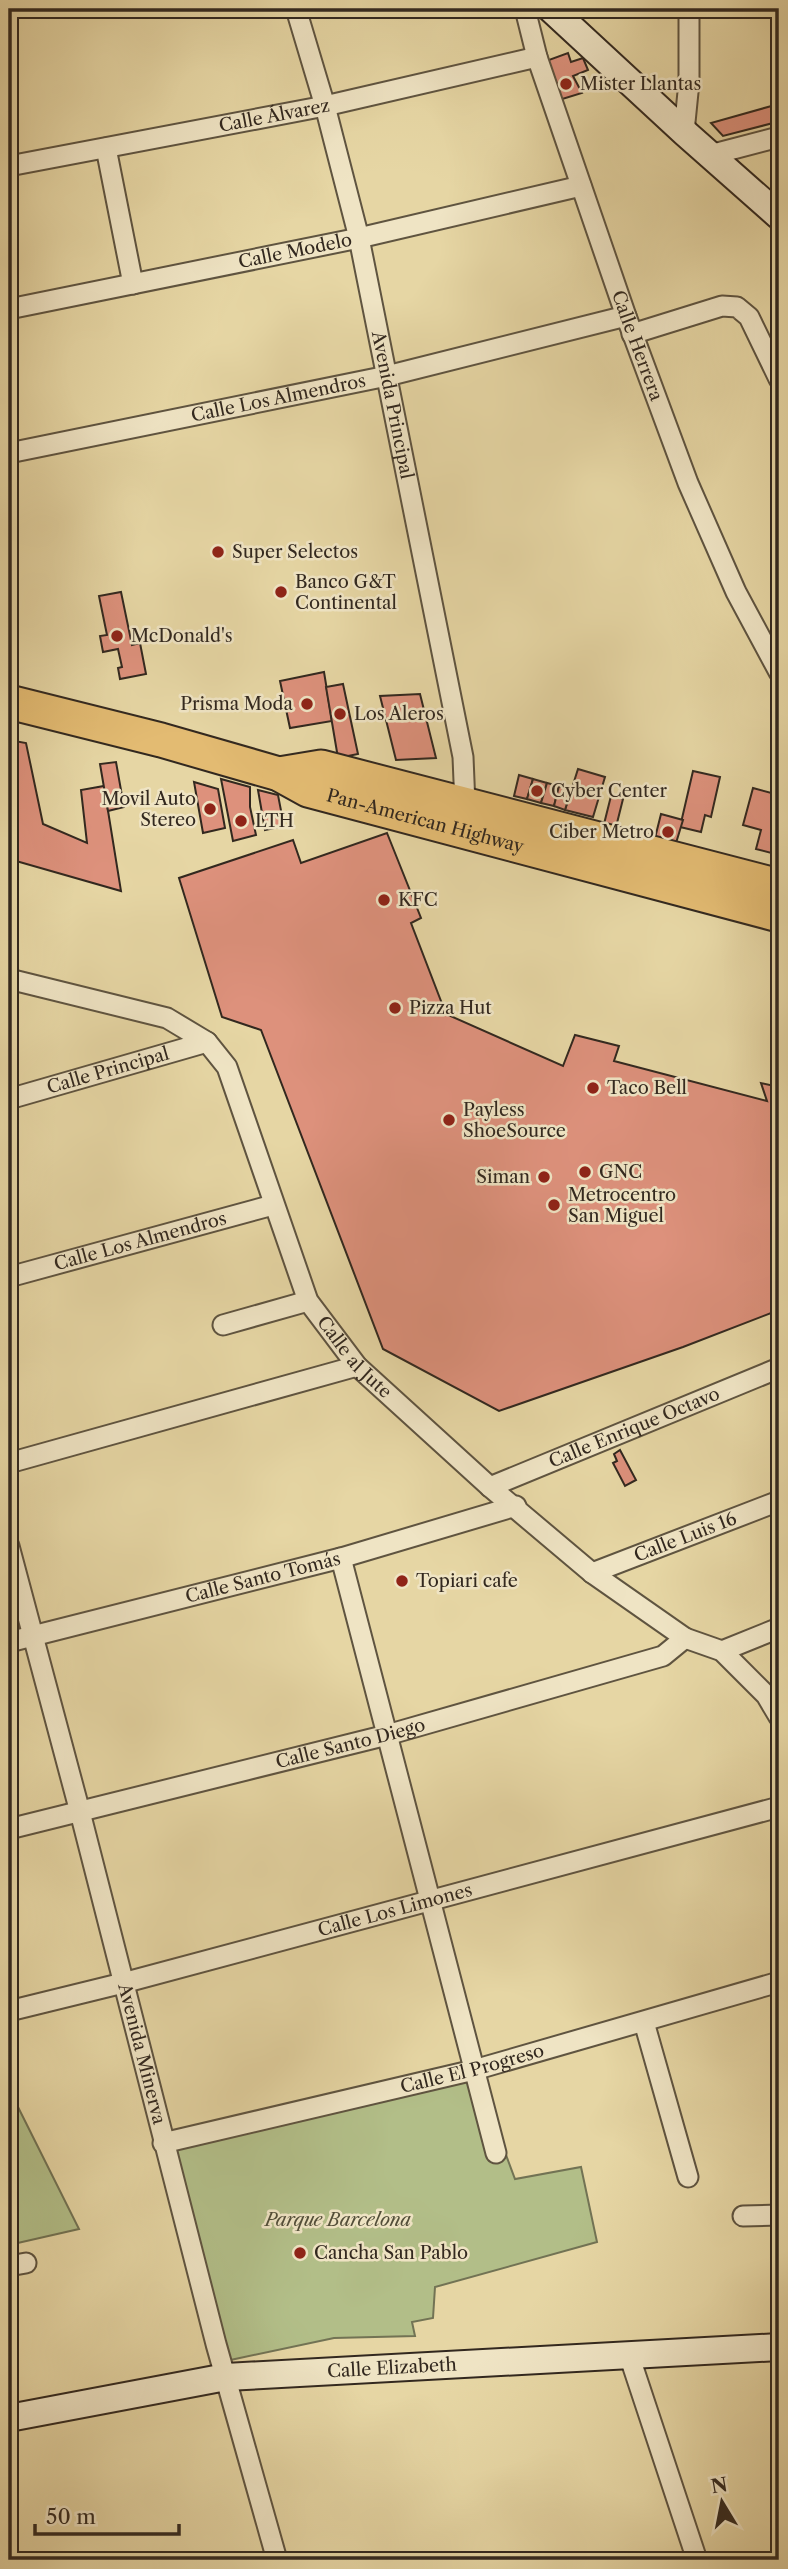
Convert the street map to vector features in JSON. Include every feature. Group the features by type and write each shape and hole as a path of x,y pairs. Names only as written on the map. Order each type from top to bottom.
{"highway":[{"name":"Pan-American Highway","path":"9,702 161,740 279,774 308,790 779,915"},
{"name":"Pan-American Highway","path":"279,774 321,767 779,886"}],"street":[{"name":"Avenida Principal","path":"296,9 325,106 359,238 463,758 465,806"},
{"name":"Calle Herrera","path":"525,9 537,57 581,186 688,483 736,592 779,672"},
{"path":"684,132 689,82 689,9"},
{"path":"553,10 779,216"},
{"name":"Calle Álvarez","path":"9,166 325,106 537,57"},
{"path":"710,155 779,137"},
{"path":"106,148 134,284"},
{"name":"Calle Modelo","path":"9,309 359,238 581,186"},
{"name":"Calle Los Almendros","path":"9,453 722,306 737,307 749,317 779,379"},
{"name":"Calle al Jute","path":"9,979 167,1018 207,1042 227,1067 308,1301 357,1366 490,1487 516,1506 592,1573 685,1638 722,1651 766,1695 779,1717"},
{"name":"Calle Principal","path":"9,1099 207,1042"},
{"name":"Calle Los Almendros","path":"9,1277 274,1205"},
{"path":"223,1325 308,1301"},
{"path":"9,1463 357,1366"},
{"name":"Calle Enrique Octavo","path":"490,1487 779,1368"},
{"name":"Calle Luis 16","path":"592,1573 779,1501"},
{"name":"Calle Santo Tomás","path":"9,1642 341,1558 516,1506"},
{"name":"Avenida Minerva","path":"9,1546 80,1812 163,2143 277,2560"},
{"path":"341,1558 496,2153"},
{"path":"722,1651 779,1628"},
{"name":"Calle Santo Diego","path":"9,1829 387,1735 663,1656 685,1638"},
{"name":"Calle Los Limones","path":"9,2011 779,1807"},
{"name":"Calle El Progreso","path":"163,2143 474,2070 779,1982"},
{"path":"645,2022 688,2177"},
{"path":"743,2216 779,2215"},
{"name":"Calle Elizabeth","path":"9,2418 226,2377 779,2347"},
{"path":"629,2355 697,2560"}],"green space":[{"name":"Parque Barcelona","path":"474,2070 515,2179 581,2167 597,2242 435,2287 433,2318 412,2322 415,2336 334,2338 221,2362 163,2143"},
{"path":"9,2089 79,2229 9,2245"}],"building":[{"name":"Mister Llantas","path":"568,53 571,62 583,58 588,70 573,76 582,93 559,100 546,61"},
{"path":"775,105 777,122 723,136 711,123"},
{"name":"McDonald's","path":"121,592 132,645 140,643 146,674 120,679 118,668 122,667 118,649 103,652 100,636 107,635 99,596"},
{"name":"Prisma Moda","path":"324,672 332,721 290,728 280,681"},
{"name":"Los Aleros","path":"343,684 358,754 338,758 326,687"},
{"path":"420,694 436,758 396,760 380,696"},
{"path":"9,740 26,743 43,824 87,843 81,790 104,786 121,891 9,859"},
{"path":"116,762 124,807 108,811 100,764"},
{"path":"578,769 605,777 593,817 565,810"},
{"path":"693,771 720,777 711,817 705,815 701,832 680,827"},
{"path":"519,775 533,779 527,799 514,796"},
{"name":"LTH","path":"221,779 250,787 250,807 256,835 233,841"},
{"name":"Cyber Center","path":"533,779 547,783 541,803 527,799"},
{"name":"Movil Auto Stereo","path":"194,782 218,789 225,828 203,833"},
{"path":"547,783 559,786 554,806 541,803"},
{"path":"559,786 571,790 565,810 554,806"},
{"path":"753,788 779,795 779,855 756,849 761,830 743,825"},
{"path":"258,790 278,795 284,826 265,830"},
{"path":"611,796 623,799 616,827 604,824"},
{"name":"Ciber Metro","path":"661,814 683,820 676,843 655,838"},
{"name":"Metrocentro San Miguel","path":"387,833 421,918 411,923 446,1014 563,1066 575,1035 619,1046 614,1061 767,1101 761,1083 779,1087 779,1310 683,1347 499,1411 383,1349 261,1030 222,1017 179,878 293,840 301,863"},
{"path":"620,1450 636,1480 625,1486 613,1463 617,1461 614,1454"}],"place":[{"name":"Mister Llantas","path":"566,84"},
{"name":"Super Selectos","path":"218,552"},
{"name":"Banco G&T Continental","path":"281,592"},
{"name":"McDonald's","path":"117,636"},
{"name":"Prisma Moda","path":"307,704"},
{"name":"Los Aleros","path":"340,714"},
{"name":"Cyber Center","path":"537,791"},
{"name":"Movil Auto Stereo","path":"210,809"},
{"name":"LTH","path":"241,821"},
{"name":"Ciber Metro","path":"668,832"},
{"name":"KFC","path":"384,900"},
{"name":"Pizza Hut","path":"395,1008"},
{"name":"Taco Bell","path":"593,1088"},
{"name":"Payless ShoeSource","path":"449,1120"},
{"name":"GNC","path":"585,1172"},
{"name":"Siman","path":"544,1177"},
{"name":"Metrocentro San Miguel","path":"554,1205"},
{"name":"Topiari cafe","path":"402,1581"},
{"name":"Cancha San Pablo","path":"300,2253"}]}
